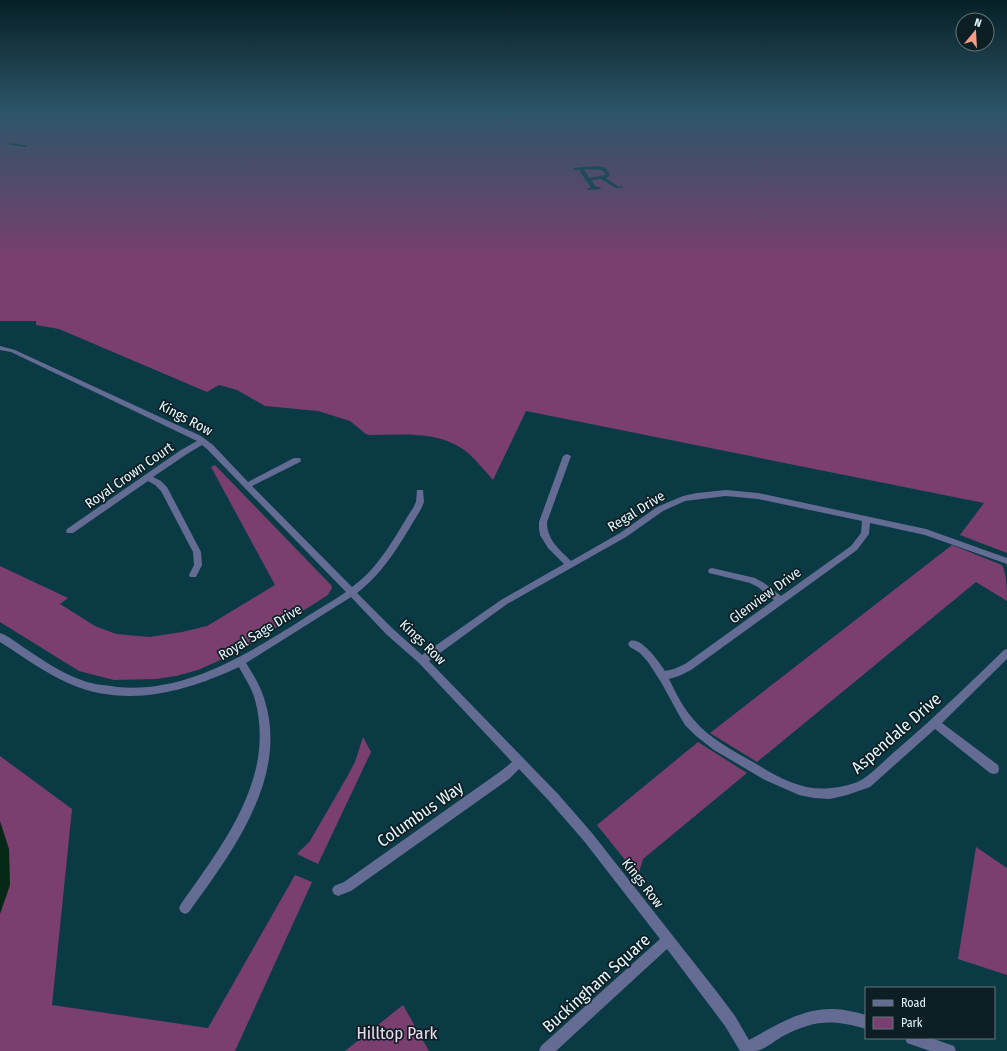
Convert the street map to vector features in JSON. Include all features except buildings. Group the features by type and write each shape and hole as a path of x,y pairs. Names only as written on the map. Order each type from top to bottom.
{"street":[{"name":"Kings Row","path":"0,348 13,352 203,441 352,591 389,631 422,660 554,798 588,837 717,1003 748,1050"},
{"name":"Royal Crown Court","path":"70,531 203,441"},
{"path":"566,456 542,528 547,541 570,565"},
{"path":"248,485 297,460"},
{"path":"148,477 164,489 197,552 198,565 193,575"},
{"name":"Royal Sage Drive","path":"0,637 64,677 80,684 98,689 117,692 158,690 181,686 204,679 241,662 352,591 372,575 417,509 420,502 420,492"},
{"name":"Regal Drive","path":"422,660 504,602 623,536 660,510 683,499 697,496 726,493 752,495 926,532 1007,561"},
{"name":"Glenview Drive","path":"662,676 688,667 854,548 865,534 866,519"},
{"path":"712,571 752,580 761,585 780,601"},
{"name":"Aspendale Drive","path":"633,644 648,654 681,711 690,723 702,734 727,752 786,787 802,792 821,794 837,794 866,783 936,723 1007,653"},
{"path":"185,908 236,834 257,785 263,760 265,739 264,720 260,701 241,662"},
{"path":"936,723 994,769"},
{"name":"Columbus Way","path":"338,890 346,887 505,775 520,762"},
{"name":"Buckingham Square","path":"546,1051 668,940"},
{"path":"748,1050 805,1019 822,1015 839,1015 865,1022"},
{"path":"915,1039 949,1051"}],"green space":[{"path":"0,161 1007,161 1007,553 960,535 984,503 526,411 493,480 468,453 446,440 421,435 370,435 366,434 350,421 318,411 265,406 237,390 219,385 207,392 59,329 36,325 36,321 0,321","holes":["596,166 606,168 610,175 606,178 619,187 623,186 623,188 616,188 601,179 591,180 596,187 600,187 601,189 588,190 587,188 591,188 579,170 574,170 573,168"]},
{"path":"584,169 602,170 606,175 589,178"},
{"path":"215,465 331,585 332,588 328,595 238,652 198,670 176,676 156,679 114,680 79,671 0,622 0,566 68,598 60,604 95,626 116,634 150,637 207,626 275,585 211,467"},
{"path":"952,545 1002,565 1006,578 1007,601 976,582 757,762 710,733"},
{"path":"363,737 371,752 318,864 297,854 310,841 347,777 355,762"},
{"path":"698,742 747,773 643,859 638,876 597,825"},
{"path":"0,756 72,809 52,1005 208,1028 295,875 312,882 235,1051 0,1051"},
{"path":"976,847 1007,868 1007,975 958,959"},
{"name":"Hilltop Park","path":"403,1005 429,1051 345,1051"}],"shaded area":[{"path":"0,821 9,849 10,885 0,914"}]}
